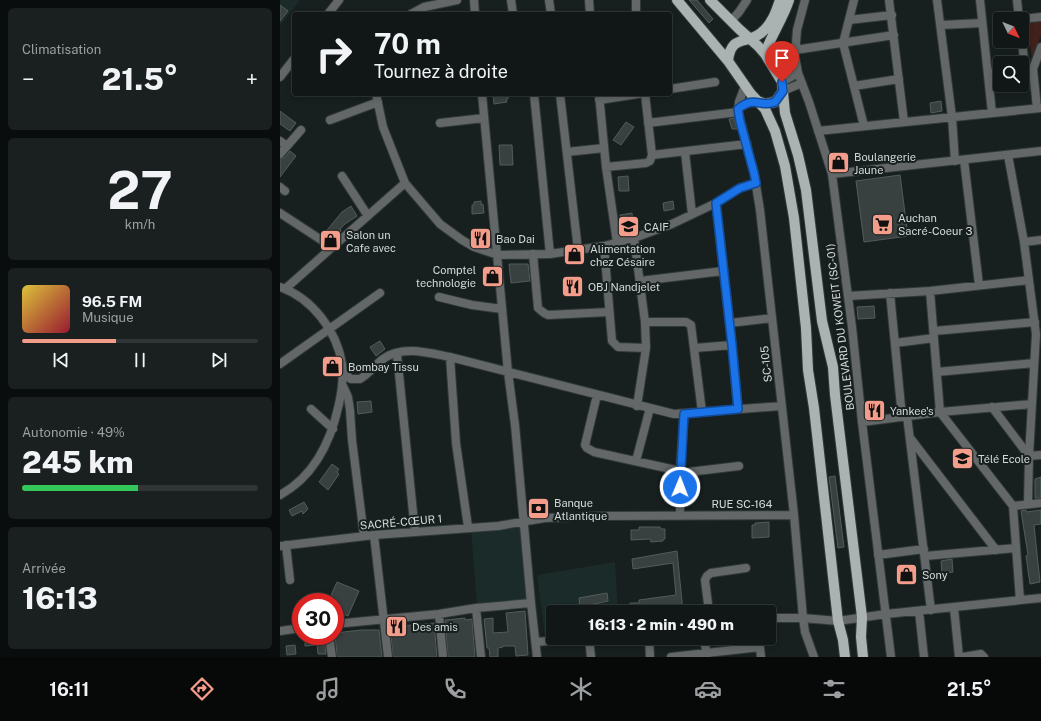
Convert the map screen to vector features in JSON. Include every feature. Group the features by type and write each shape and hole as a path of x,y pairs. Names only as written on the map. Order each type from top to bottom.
{"main road":[{"path":"677,0 728,60 745,86 765,109 775,131 788,180 806,328 808,370 814,408 838,621 846,657"},
{"path":"728,60 731,47 743,39 750,39 760,33 772,21 780,0"},
{"path":"765,54 768,43 781,20 789,0"},
{"path":"712,1 765,54 782,86 785,113 798,155 806,190 822,321 833,367 835,395 862,617 861,637 863,657"},
{"path":"758,101 765,104 775,102 782,86"}],"street":[{"path":"330,12 339,0"},
{"path":"419,0 424,7"},
{"path":"415,12 424,7 457,0"},
{"path":"474,0 476,12"},
{"path":"512,0 513,12"},
{"path":"549,0 551,12"},
{"path":"589,0 590,12"},
{"path":"636,0 636,12"},
{"path":"731,21 747,0"},
{"name":"BOULEVARD DU KOWEIT (SC-01)","path":"805,0 797,30 795,50 798,73 832,174 857,365 862,422 890,657"},
{"path":"854,0 843,43 864,126"},
{"path":"890,0 904,122"},
{"path":"937,0 952,117 955,161"},
{"path":"980,0 992,113"},
{"path":"1017,0 1020,12"},
{"path":"849,20 892,15"},
{"path":"1029,18 1041,17"},
{"path":"941,25 982,23"},
{"path":"795,50 894,35"},
{"path":"1030,69 1041,47"},
{"path":"818,131 1039,108 1024,48"},
{"path":"280,77 292,62"},
{"path":"782,86 798,73"},
{"path":"988,73 993,73"},
{"path":"854,86 899,80"},
{"path":"672,89 715,82"},
{"path":"782,86 802,83"},
{"path":"738,110 739,102 745,86"},
{"path":"482,96 537,657"},
{"path":"534,96 550,254"},
{"path":"560,96 578,250"},
{"path":"612,96 599,97 616,243"},
{"path":"606,167 646,163 650,161 652,155 645,96"},
{"path":"330,120 377,98 383,127 405,183 440,224 474,247 498,254 550,254 616,243 672,224 716,203 740,188 756,183"},
{"path":"648,123 738,110 744,104 751,101 758,101"},
{"name":"SC-105","path":"738,110 756,183 760,210 794,515 803,618 814,657"},
{"path":"440,123 484,118"},
{"path":"280,154 301,130"},
{"path":"280,140 287,146"},
{"path":"652,155 747,144"},
{"path":"567,152 604,148"},
{"path":"832,174 1041,151"},
{"path":"685,152 692,214"},
{"path":"1008,155 1024,242 1038,334 1034,363 1028,504"},
{"path":"964,160 979,285"},
{"path":"342,176 368,216"},
{"path":"281,494 299,482 320,457 333,429 343,386 340,353 330,330 314,308 298,296 282,288 332,247 405,183"},
{"path":"716,203 738,409"},
{"path":"280,213 332,247"},
{"path":"634,238 645,322 646,348 637,406"},
{"path":"1024,242 1041,240"},
{"path":"604,246 612,341 618,347 646,348"},
{"path":"533,254 538,308 544,313 553,315 609,312"},
{"path":"640,281 723,271"},
{"path":"848,296 930,290 1029,280"},
{"path":"930,290 940,412 1014,506 1020,600"},
{"path":"280,364 330,330 380,293"},
{"path":"890,293 895,343 905,416 910,438 931,610"},
{"path":"439,297 472,306 502,309"},
{"path":"730,323 772,318"},
{"path":"645,322 689,322 693,328 702,412"},
{"path":"895,343 934,335 1035,322"},
{"path":"695,348 732,345"},
{"path":"343,373 351,379 360,379 383,359 397,354 414,351 450,357 671,414 782,406"},
{"path":"397,354 415,532"},
{"path":"450,357 456,443 468,527"},
{"path":"937,372 1034,363"},
{"path":"343,386 348,396 350,410 352,440 364,536"},
{"path":"597,395 585,445 594,452 680,472 739,466"},
{"path":"862,422 940,412 1032,404"},
{"path":"992,407 1029,456"},
{"path":"636,461 650,408"},
{"path":"311,409 333,429"},
{"path":"680,516 680,472 684,414"},
{"path":"910,438 996,550"},
{"path":"1029,456 1041,455"},
{"path":"1014,506 1041,503"},
{"name":"RUE SC-164","path":"523,521 545,518 794,515"},
{"name":"SACRÉ-CŒUR 1","path":"283,546 374,535 498,526 523,521"},
{"path":"374,535 385,620 388,657"},
{"path":"283,546 290,580"},
{"path":"878,555 1016,548"},
{"path":"708,605 705,580 707,576 711,573 746,568"},
{"path":"776,618 803,618 838,621 886,614 1041,598"},
{"path":"344,623 531,603"},
{"path":"476,608 482,657"},
{"path":"954,608 959,657"},
{"path":"920,611 924,657"},
{"path":"439,614 443,657"},
{"path":"280,631 292,629"},
{"path":"536,642 546,641"},
{"path":"330,645 332,657"},
{"path":"590,645 591,657"},
{"path":"649,645 650,657"},
{"path":"705,645 706,655"},
{"path":"671,657 706,655 760,647 761,657"},
{"path":"963,657 981,654 984,657"}],"shaded area":[{"path":"280,0 300,0 280,26"},
{"path":"1041,17 1041,35 1032,59 1029,38 1029,18"},
{"path":"521,525 527,601 477,606 471,529"},
{"path":"615,562 618,605 546,605 545,637 537,575"}],"building":[{"path":"689,0 697,0 713,19 709,23"},
{"path":"280,5 288,11 280,21"},
{"path":"493,96 508,96 508,99 506,99 507,102 494,104"},
{"path":"941,101 942,111 931,113 930,103"},
{"path":"280,111 296,123 290,131 280,124"},
{"path":"734,118 737,129 732,129 729,119"},
{"path":"626,122 634,127 621,145 613,140"},
{"path":"499,145 512,145 513,165 500,165"},
{"path":"290,151 296,156 280,177 280,159 284,158"},
{"path":"900,175 908,236 864,242 856,181"},
{"path":"628,176 629,191 619,191 618,177"},
{"path":"481,201 481,205 483,204 484,213 472,214 472,205 474,205 474,202"},
{"path":"673,201 674,209 664,211 663,203"},
{"path":"351,206 357,216 345,224 340,229 341,231 332,240 323,235 342,212"},
{"path":"632,213 634,232 623,235 620,215"},
{"path":"483,233 485,243 478,243 477,234"},
{"path":"509,264 528,264 530,281 511,283"},
{"path":"489,266 493,273 494,285 486,283"},
{"path":"874,306 875,318 858,319 857,307"},
{"path":"380,341 385,349 376,356 370,347"},
{"path":"371,401 372,412 358,414 357,402"},
{"path":"332,464 339,469 337,472 339,474 328,490 319,482"},
{"path":"835,476 844,547 838,548 829,477"},
{"path":"1041,477 1041,498 1035,498 1035,479"},
{"path":"304,502 308,509 303,514 302,511 292,516 289,510"},
{"path":"1026,510 1026,512 1041,510 1041,524 1034,525 1040,582 1030,584 1026,556 1028,555 1021,511"},
{"path":"769,522 769,537 752,538 752,525 755,525 755,523"},
{"path":"639,527 660,527 661,529 665,529 665,539 663,539 663,541 651,542 650,539 631,540 631,530 639,530"},
{"path":"677,551 682,605 630,605 630,603 639,603 639,600 676,595 673,563 633,569 632,559"},
{"path":"952,559 953,572 942,574 941,561"},
{"path":"337,582 359,591 348,616 344,614 344,593 332,593"},
{"path":"607,593 608,601 589,605 580,605 579,598"},
{"path":"525,611 528,655 516,656 515,646 503,646 498,648 498,657 490,657 489,648 487,648 484,619 493,618 493,633 508,632 506,613"},
{"path":"465,618 465,620 472,619 475,657 448,657 445,620"},
{"path":"434,623 437,657 393,657 390,627"},
{"path":"379,630 382,657 337,657 336,645 344,645 344,632"},
{"path":"295,645 296,654 287,655 286,646"},
{"path":"317,645 325,645 326,654 318,654"}],"place":[{"name":"Boulangerie Jaune","path":"839,163"},
{"name":"Auchan Sacré-Coeur 3","path":"882,224"},
{"name":"CAIF","path":"628,227"},
{"name":"Bao Dai","path":"481,239"},
{"name":"Salon un Cafe avec","path":"330,241"},
{"name":"Alimentation chez Césaire","path":"575,255"},
{"name":"Comptel technologie","path":"492,276"},
{"name":"OBJ Nandjelet","path":"573,287"},
{"name":"Bombay Tissu","path":"333,367"},
{"name":"Yankee's","path":"874,411"},
{"name":"Télé Ecole","path":"962,459"},
{"name":"Banque Atlantique","path":"538,509"},
{"name":"Sony","path":"907,575"},
{"name":"Des amis","path":"396,627"}],"route":[{"path":"680,487 684,414 738,409 716,203 740,188 748,184 756,183 738,109 751,101 758,101 765,104 775,102 783,91 782,82"}]}
